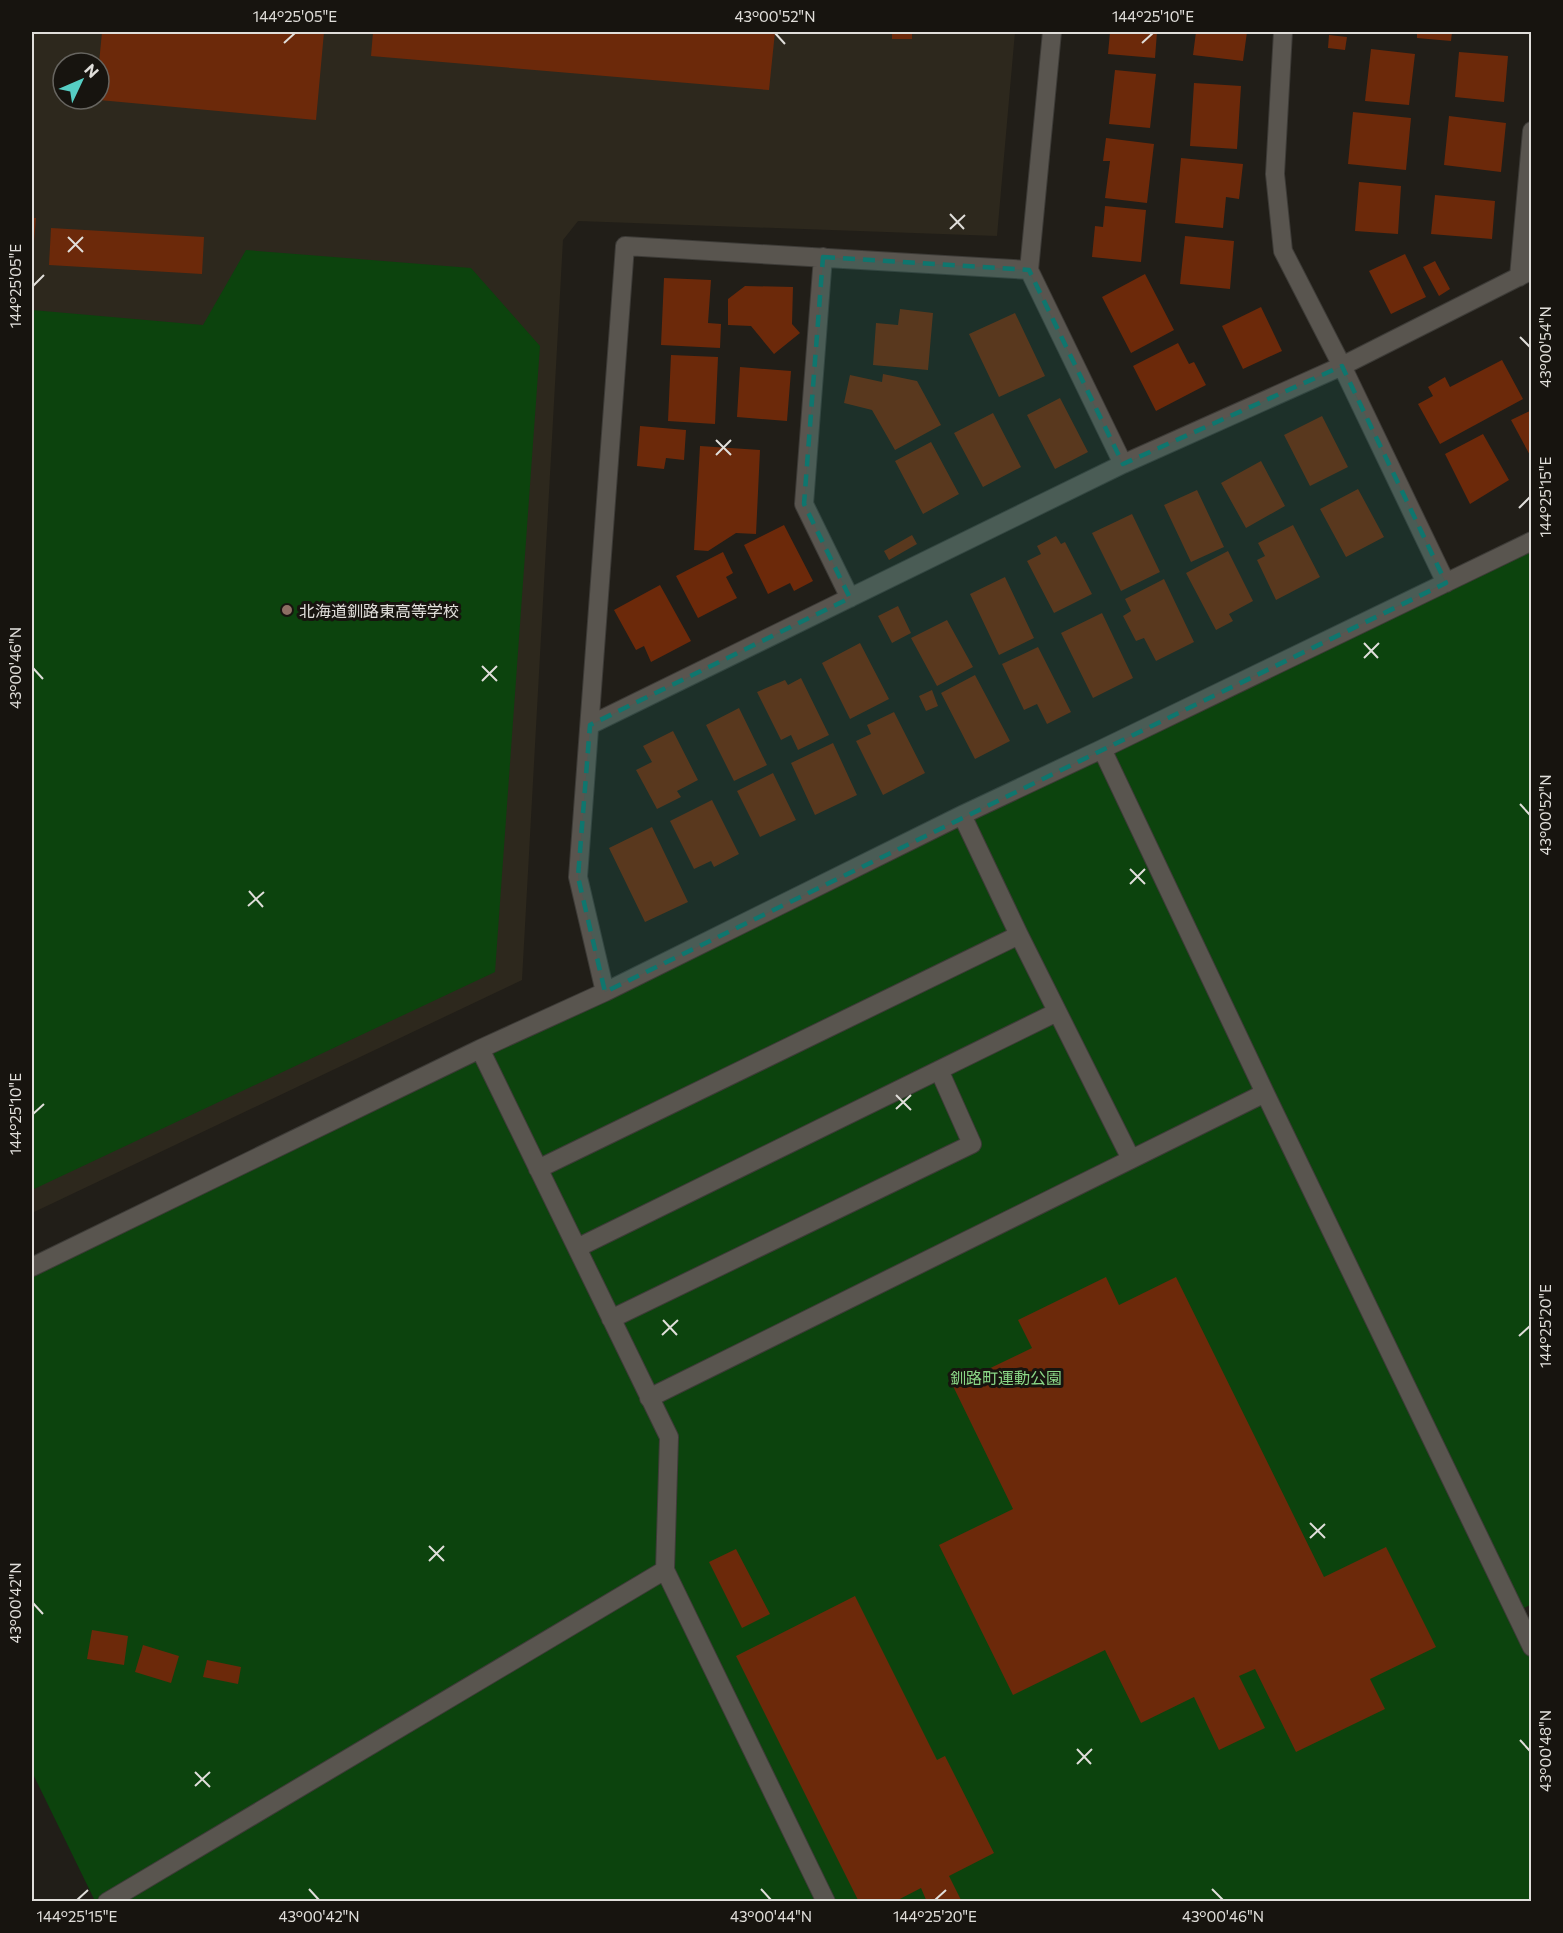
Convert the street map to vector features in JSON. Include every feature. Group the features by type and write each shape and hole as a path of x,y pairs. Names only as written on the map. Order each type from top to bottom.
{"street":[{"path":"1052,32 1029,270 1123,464"},
{"path":"1283,32 1275,174 1283,251 1342,366 1446,583"},
{"path":"590,725 1123,464 1342,366 1525,273 1532,131"},
{"path":"605,992 578,878 626,246 1029,270"},
{"path":"823,257 804,504 850,598"},
{"path":"32,1267 480,1049 605,992 962,815 1532,541"},
{"path":"1102,749 1264,1093 1532,1647"},
{"path":"962,815 1131,1159"},
{"path":"538,1169 1019,935"},
{"path":"577,1248 1057,1012"},
{"path":"480,1049 669,1437 664,1570 826,1902"},
{"path":"611,1319 972,1144 939,1070"},
{"path":"650,1398 1264,1093"},
{"path":"107,1902 664,1570"}],"highlighted area":[{"path":"823,257 1029,270 1123,464 1342,366 1446,583 605,992 578,877 590,725 850,598 804,504"}],"shaded area":[{"name":"北海道釧路東高等学校","path":"32,32 1015,32 997,236 578,221 563,240 522,980 32,1213"}],"green space":[{"name":"北海道釧路東高等学校","path":"246,250 471,268 540,346 495,972 32,1190 32,310 203,325"},
{"name":"釧路町運動公園","path":"1531,541 1532,1604 1516,1612 1531,1647 1531,1901 95,1901 32,1772 32,1267"}],"building":[{"path":"102,32 324,32 316,120 111,101 111,51 100,51"},
{"path":"373,32 775,32 769,90 371,56"},
{"path":"892,32 912,32 912,39 892,39"},
{"path":"1110,32 1157,32 1155,58 1108,54"},
{"path":"1196,32 1247,32 1243,61 1193,55"},
{"path":"1417,32 1452,32 1451,41 1417,38"},
{"path":"1329,35 1347,37 1345,50 1328,48"},
{"path":"1371,49 1415,54 1409,105 1365,101"},
{"path":"1459,52 1508,56 1504,102 1455,97"},
{"path":"1115,70 1156,74 1150,128 1109,124"},
{"path":"1194,83 1241,86 1237,149 1190,146"},
{"path":"1353,112 1411,118 1406,170 1348,164"},
{"path":"1449,116 1506,123 1501,172 1444,165"},
{"path":"1106,138 1154,144 1147,203 1105,198 1110,161 1103,161"},
{"path":"1181,158 1243,164 1239,199 1226,197 1223,228 1175,223"},
{"path":"1359,182 1401,186 1398,234 1355,231"},
{"path":"1435,195 1495,201 1492,239 1431,234"},
{"path":"1105,206 1146,210 1141,262 1092,257 1095,226 1103,227"},
{"path":"32,218 36,218 34,241 32,241"},
{"path":"51,228 204,237 202,274 49,265"},
{"path":"1185,236 1234,241 1230,289 1180,284"},
{"path":"1405,254 1426,297 1391,314 1369,271"},
{"path":"1435,261 1450,289 1439,296 1423,267"},
{"path":"1145,274 1174,330 1131,353 1102,297"},
{"path":"664,278 711,280 708,323 721,324 720,348 661,345"},
{"path":"745,286 793,287 792,324 800,333 774,354 751,326 728,325 728,299"},
{"path":"1261,307 1282,351 1243,369 1222,326"},
{"path":"900,309 933,313 928,370 873,365 876,323 898,325"},
{"path":"1015,313 1045,376 999,397 969,334"},
{"path":"1178,343 1189,364 1194,362 1206,385 1156,411 1133,366"},
{"path":"671,355 718,357 715,424 668,421"},
{"path":"1502,360 1523,399 1440,444 1418,404 1433,396 1428,387 1445,377 1450,387"},
{"path":"740,367 791,371 787,421 737,417"},
{"path":"883,374 917,381 941,425 895,450 872,410 844,403 850,375 882,382"},
{"path":"1060,398 1088,452 1055,469 1027,415"},
{"path":"1532,410 1532,459 1511,420"},
{"path":"993,413 1021,467 983,487 954,433"},
{"path":"1322,416 1348,467 1310,486 1284,435"},
{"path":"640,426 686,430 684,460 666,458 664,469 637,466"},
{"path":"1483,434 1509,480 1470,504 1445,454"},
{"path":"931,442 959,494 923,514 895,461"},
{"path":"700,446 760,450 756,534 736,533 708,551 694,550"},
{"path":"1261,461 1285,506 1246,528 1221,483"},
{"path":"1358,489 1384,537 1346,557 1320,509"},
{"path":"1197,490 1224,547 1191,562 1164,505"},
{"path":"1132,514 1160,572 1121,591 1092,533"},
{"path":"784,525 813,581 794,591 790,583 768,594 744,545"},
{"path":"1293,525 1320,577 1276,600 1257,560 1265,556 1258,543"},
{"path":"912,535 917,544 889,560 884,551"},
{"path":"1056,536 1061,544 1065,542 1092,594 1054,613 1027,561 1041,554 1037,546"},
{"path":"1228,551 1253,601 1229,614 1233,621 1216,630 1186,573"},
{"path":"723,552 733,573 726,577 737,598 698,618 676,576"},
{"path":"1005,577 1034,638 999,655 970,594"},
{"path":"1164,579 1194,642 1156,661 1144,638 1136,641 1123,616 1131,611 1125,599"},
{"path":"660,585 691,641 651,662 644,646 636,650 614,610"},
{"path":"898,606 911,633 892,643 878,616"},
{"path":"1102,613 1133,678 1093,698 1061,633"},
{"path":"947,620 973,667 937,686 911,638"},
{"path":"860,643 889,699 850,719 822,663"},
{"path":"1038,647 1071,712 1047,724 1037,704 1024,710 1002,664"},
{"path":"975,675 1010,741 975,759 941,693"},
{"path":"801,678 829,735 798,750 791,735 781,740 757,692 785,680 788,685"},
{"path":"932,690 938,706 926,711 919,696"},
{"path":"739,708 767,765 734,781 706,725"},
{"path":"894,712 925,773 883,795 856,741 871,734 867,725"},
{"path":"673,731 698,780 677,791 681,797 657,809 636,770 652,762 643,746"},
{"path":"833,743 857,795 815,815 791,763"},
{"path":"773,773 796,820 760,837 737,791"},
{"path":"712,800 739,854 714,867 711,861 694,869 670,821"},
{"path":"652,827 688,902 645,922 609,848"},
{"path":"1106,1277 1119,1305 1176,1277 1324,1577 1386,1547 1436,1647 1370,1679 1385,1709 1296,1752 1255,1669 1239,1676 1265,1728 1219,1750 1194,1697 1141,1723 1105,1650 1013,1695 939,1545 1013,1509 953,1386 1032,1348 1018,1320"},
{"path":"736,1549 770,1614 742,1628 709,1562"},
{"path":"855,1596 937,1760 945,1756 994,1853 949,1876 962,1902 927,1902 921,1888 894,1902 859,1902 736,1656"},
{"path":"92,1630 128,1636 124,1665 87,1659"},
{"path":"143,1645 179,1656 171,1683 135,1672"},
{"path":"207,1660 241,1667 238,1684 203,1677"}],"place":[{"name":"北海道釧路東高等学校","path":"287,610"}]}
